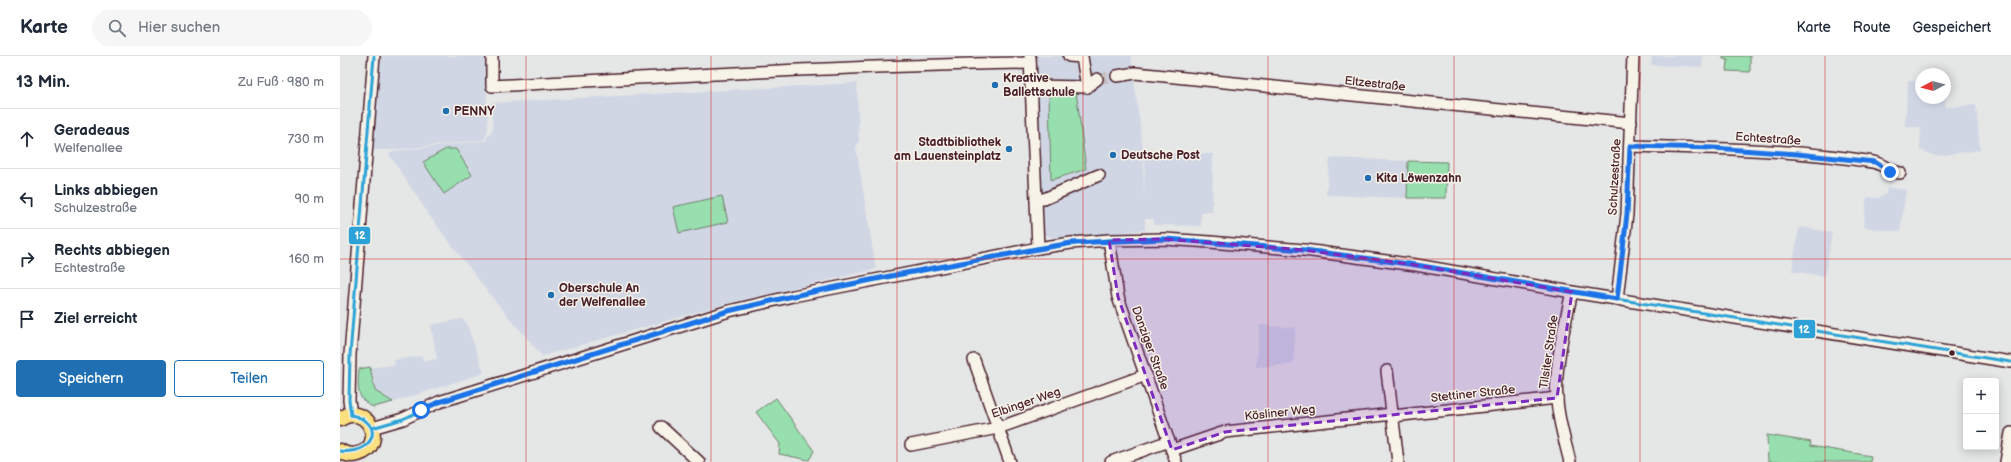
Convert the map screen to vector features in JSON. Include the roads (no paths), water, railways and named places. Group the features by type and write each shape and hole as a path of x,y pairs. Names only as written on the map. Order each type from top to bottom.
{"main road":[{"path":"340,451 354,459 370,445 373,438 372,428 362,417 345,417"}],"street":[{"path":"345,417 349,400 350,355 374,56"},
{"path":"492,56 492,86 787,69 1030,59 1038,248"},
{"path":"1069,56 1082,57 1087,87"},
{"name":"Schulzestraße","path":"1617,299 1627,214 1633,56"},
{"name":"Eltzestraße","path":"1117,76 1135,73 1631,123"},
{"path":"1031,86 1087,87 1098,79"},
{"name":"Echtestraße","path":"1630,146 1714,148 1797,154 1875,162 1890,172 1900,174"},
{"path":"1036,199 1044,198 1099,175"},
{"path":"372,428 403,418 439,402 728,311 800,294 1038,248 1071,243 1109,240 1165,239 1304,250 1416,265 1572,292 2011,362"},
{"name":"Danziger Straße","path":"1109,240 1118,297 1176,462"},
{"name":"Tilsiter Straße","path":"1570,462 1561,428 1557,398 1559,366 1572,292"},
{"path":"974,360 1010,462"},
{"path":"1387,371 1398,462"},
{"name":"Elbinger Weg","path":"911,445 998,428 1146,375"},
{"name":"Stettiner Straße","path":"1393,415 1557,398"},
{"name":"Kösliner Weg","path":"1111,462 1224,432 1393,415"},
{"path":"661,427 699,462"},
{"path":"2006,462 2011,433"}],"tunnel":[{"path":"1097,79 1117,76"}],"place":[{"name":"Kreative Ballettschule","path":"995,85"},
{"name":"PENNY","path":"446,111"},
{"name":"Stadtbibliothek am Lauensteinplatz","path":"1009,149"},
{"name":"Deutsche Post","path":"1113,155"},
{"name":"Kita Löwenzahn","path":"1368,178"},
{"name":"Oberschule An der Welfenallee","path":"551,295"}]}
